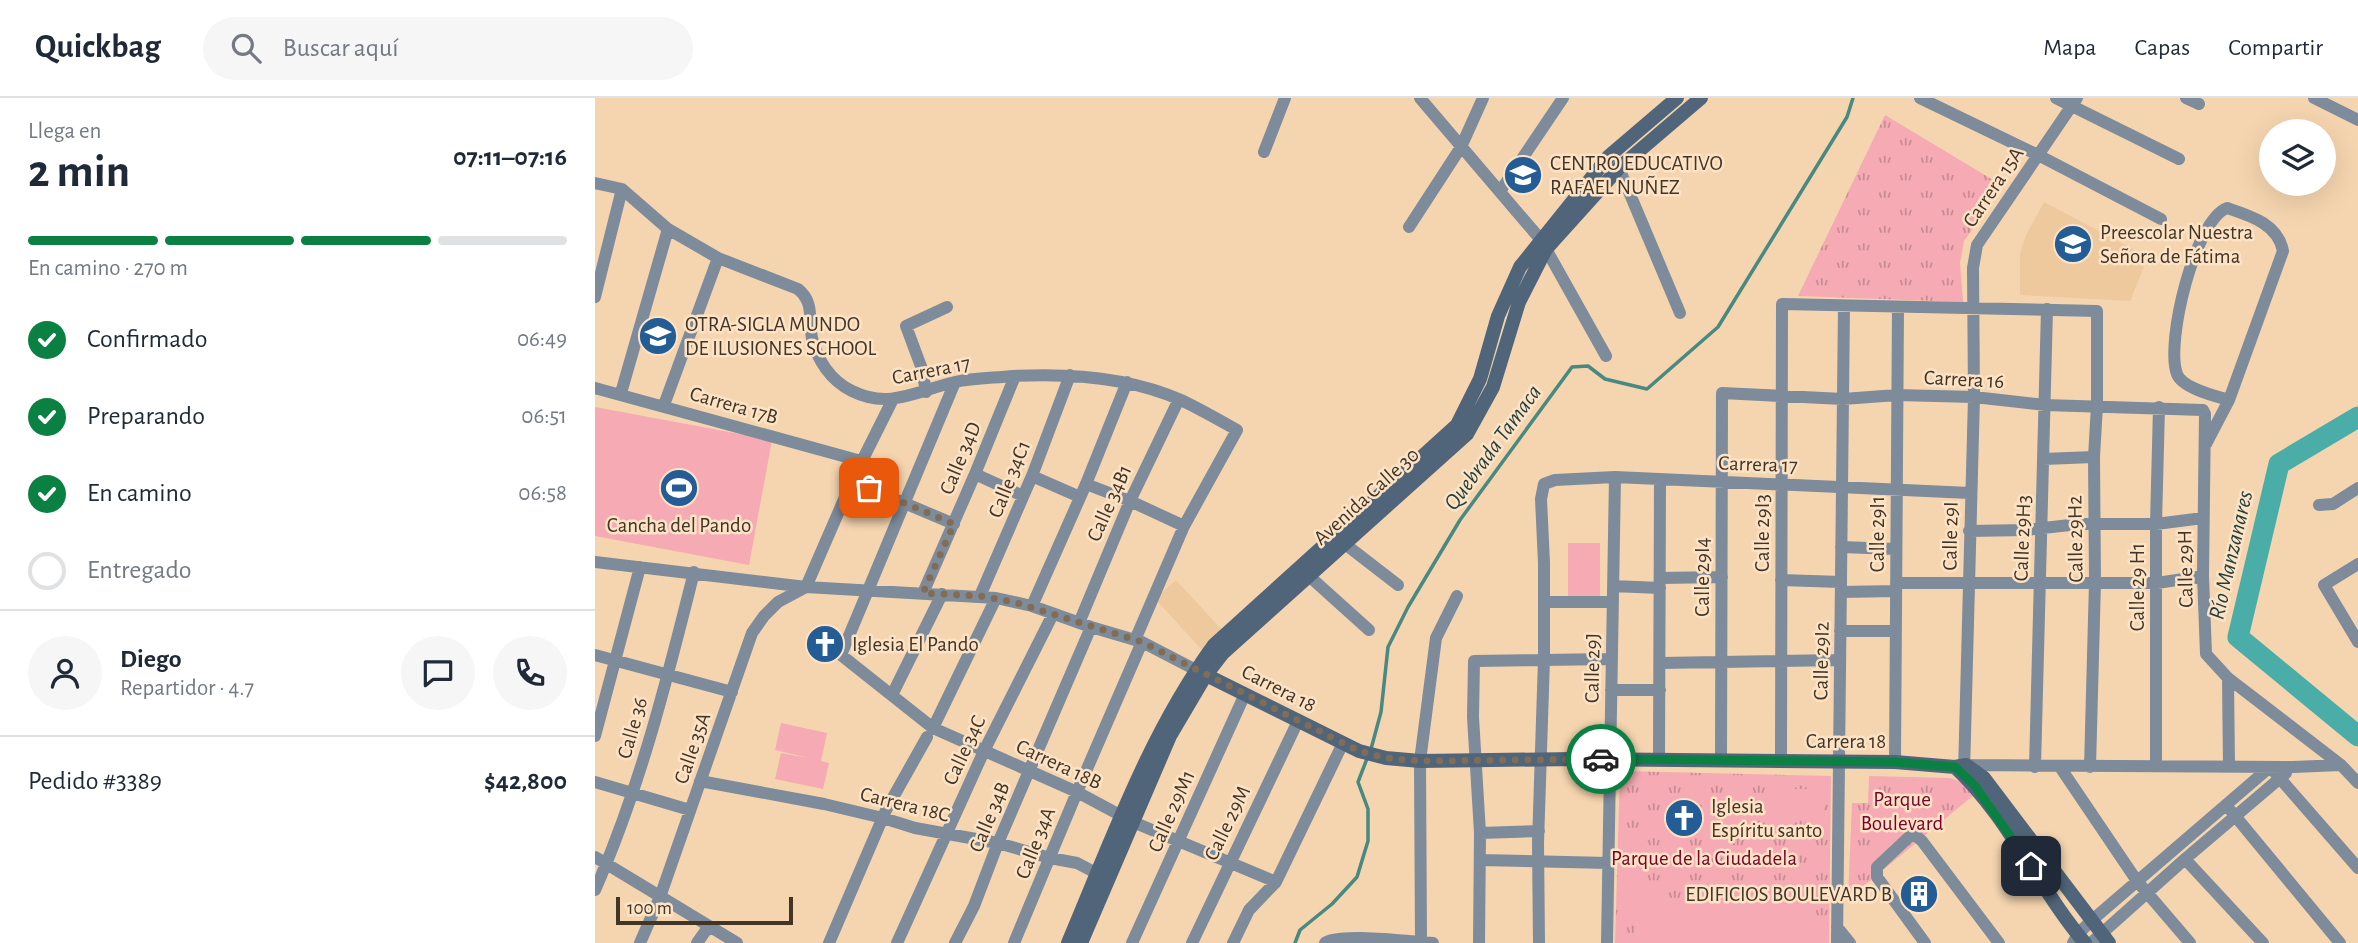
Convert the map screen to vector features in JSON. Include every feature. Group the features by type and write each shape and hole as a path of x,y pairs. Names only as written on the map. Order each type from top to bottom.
{"main road":[{"name":"Avenida Calle 30","path":"1201,672 1467,434 1493,387 1519,302 1543,245 1609,156 1677,98"},
{"name":"Avenida Calle 30","path":"1081,943 1160,731 1201,672 1214,645 1457,425 1480,379 1504,298 1520,267 1619,168 1701,98"},
{"name":"Carrera 18","path":"1201,672 1359,751 1386,758 1420,761 1895,762 1962,769"},
{"path":"1962,769 1984,778 2091,920 2101,940"},
{"path":"1962,769 2079,940"},
{"name":"Avenida Calle 30","path":"1068,943 1098,874 1128,819"}],"street":[{"path":"1264,152 1286,98"},
{"path":"1420,98 1500,190 1543,245 1606,356"},
{"path":"1409,227 1461,147 1483,98"},
{"path":"1500,190 1563,98"},
{"path":"1920,98 2161,219"},
{"path":"2056,98 2074,102 2179,159"},
{"path":"2186,98 2199,104"},
{"path":"2314,98 2358,120"},
{"name":"Carrera 15A","path":"1973,308 1973,268 1977,245 2074,102"},
{"path":"1609,156 1619,168 1680,313"},
{"name":"Carrera 17","path":"595,183 622,189 668,229 718,258 798,289 806,295 812,337 822,363 830,375 853,392 872,398 893,399 955,382 1015,376 1070,375 1127,382 1179,399 1237,429 1184,526"},
{"path":"595,297 622,189"},
{"path":"2205,446 2229,400 2283,251 2281,240 2276,233 2254,217 2227,208 2214,215 2192,259 2176,325 2174,357 2177,375 2184,383 2229,400"},
{"path":"621,393 668,229"},
{"path":"664,405 718,258"},
{"name":"Calle 29I3","path":"1781,762 1782,304 1844,306"},
{"path":"1844,306 2047,309"},
{"name":"Calle 29I2","path":"1837,943 1844,306"},
{"path":"926,392 922,369 906,326 947,307"},
{"name":"Calle 29I1","path":"1895,762 1898,307"},
{"name":"Calle 29I","path":"1962,769 1974,397 1973,308"},
{"name":"Calle 29H2","path":"2047,309 2097,311 2095,582 2090,767"},
{"name":"Calle 29H3","path":"2035,767 2047,309"},
{"name":"Calle 34C1","path":"980,596 1032,476 1070,375"},
{"name":"Calle 34D","path":"923,593 1015,376"},
{"path":"867,591 955,382"},
{"path":"1032,606 1127,382"},
{"name":"Carrera 17B","path":"595,388 861,461"},
{"name":"Carrera 16","path":"1722,393 1843,399 1897,395 1974,397 2045,405 2203,410"},
{"name":"Calle 29I4","path":"1721,761 1722,393"},
{"path":"806,587 861,461 893,399"},
{"name":"Calle 34B1","path":"1085,625 1130,501 1179,399"},
{"name":"Calle 29 H1","path":"2156,766 2159,407"},
{"name":"Calle 29H","path":"2203,410 2206,654 2228,678 2341,765 2358,783"},
{"path":"2043,458 2094,457"},
{"path":"975,474 1023,496"},
{"path":"1032,476 1080,497"},
{"name":"Carrera 17","path":"1544,602 1541,499 1544,484 1555,480 1615,477 1971,493"},
{"name":"Calle 29J","path":"1605,943 1615,477"},
{"path":"1659,760 1660,479"},
{"path":"852,481 954,524"},
{"path":"1086,484 1184,526 1139,641"},
{"path":"2319,505 2333,504 2358,488"},
{"path":"1969,531 2026,530 2094,524 2156,524 2203,518"},
{"path":"1345,544 1398,585"},
{"path":"1841,547 1896,550"},
{"name":"Carrera 18","path":"595,562 806,587 996,598 1032,606 1139,641 1201,672"},
{"path":"2358,564 2325,585 2358,642"},
{"path":"595,736 640,567"},
{"name":"Calle 36","path":"595,890 601,861 633,793 694,572"},
{"path":"1309,576 1369,630"},
{"path":"1781,580 1841,587 1896,587 1969,581 2157,583 2203,576"},
{"path":"1613,586 1722,577"},
{"name":"Calle 35A","path":"640,943 660,897 752,633 778,602 806,587"},
{"name":"Carrera 18B","path":"867,591 841,655 892,695 930,732 984,751 1077,792 1128,819 1276,882"},
{"path":"892,695 942,594"},
{"path":"1421,943 1420,761 1436,638 1457,596"},
{"path":"829,943 883,818 930,732 996,598"},
{"path":"1539,943 1538,861 1544,602 1612,602"},
{"name":"Calle 34C","path":"897,943 984,751 1053,614"},
{"name":"Calle 34B","path":"955,943 974,906 1085,625"},
{"path":"1840,631 1896,631"},
{"name":"Calle 34A","path":"1014,943 1139,641"},
{"path":"595,655 732,692"},
{"path":"1479,943 1480,833 1473,717 1474,661 1612,659"},
{"path":"1660,663 1840,660"},
{"path":"2228,678 2229,766"},
{"path":"1611,690 1660,690"},
{"name":"Calle 29M1","path":"1132,943 1245,694"},
{"name":"Calle 29M","path":"1192,943 1298,721"},
{"path":"1233,943 1249,909 1276,882 1343,743"},
{"name":"Carrera 18","path":"1962,769 2341,765"},
{"path":"2060,767 2137,881 2190,943"},
{"path":"2079,940 2091,920 2270,767 2358,868"},
{"path":"2101,940 2147,893 2293,767"},
{"name":"Carrera 18C","path":"701,781 883,818 947,835 998,843 1077,863 1098,874"},
{"path":"595,782 691,810"},
{"path":"2226,805 2340,943"},
{"path":"1480,833 1539,831"},
{"path":"1924,943 1877,877 1876,871 1910,836 1916,836 1923,841 1999,943"},
{"path":"2185,859 2263,943"},
{"path":"1480,860 1608,863"},
{"path":"601,861 737,943"},
{"path":"697,943 709,926"},
{"path":"1837,927 1850,943"},
{"path":"1325,943 1329,939 1433,943"}],"shaded area":[{"name":"Preescolar Nuestra Señora de Fátima","path":"2044,202 2148,257 2130,301 2020,295 2020,253 2026,235"},
{"path":"1176,580 1224,632 1203,651 1155,599"}],"green space":[{"path":"1885,115 2003,186 1964,241 1960,263 1963,302 1798,296"},
{"name":"Cancha del Pando","path":"595,407 772,440 749,565 595,536"},
{"path":"1568,543 1600,543 1600,596 1568,597"},
{"path":"781,723 827,733 821,761 829,763 823,789 775,779 781,753 809,758 775,750"},
{"name":"Parque de la Ciudadela","path":"1620,771 1831,776 1829,943 1615,943"},
{"name":"Parque Boulevard","path":"1869,776 1950,778 1967,784 1975,794 1848,899 1852,803 1868,803"},
{"path":"1915,784 1931,804 1892,836 1875,815"},
{"path":"1772,789 1824,789 1824,820 1772,820"},
{"path":"1705,801 1726,830 1705,863"},
{"path":"1627,882 1673,882 1673,887 1661,887 1660,904 1626,904 1620,893"},
{"path":"1634,908 1812,908 1812,943 1634,943"}],"waterway":[{"name":"Quebrada Tamaca","path":"1371,749 1381,712 1388,647 1408,607 1460,520 1572,367 1588,366 1605,379 1647,389 1718,327 1847,117 1853,98"},
{"name":"Río Manzanares","path":"2358,417 2279,464 2238,637 2358,736"},
{"name":"Quebrada Tamaca","path":"1295,943 1300,930 1332,904 1357,877 1368,841 1368,809 1358,782 1368,756"}],"way so far":[{"path":"869,488 954,524 923,593 980,596 1032,606 1142,642 1359,751 1386,758 1420,761 1601,759"}],"place":[{"name":"CENTRO EDUCATIVO RAFAEL NUÑEZ","path":"1523,175"},
{"name":"Preescolar Nuestra Señora de Fátima","path":"2073,244"},
{"name":"OTRA-SIGLA MUNDO DE ILUSIONES SCHOOL","path":"658,336"},
{"name":"Cancha del Pando","path":"679,488"},
{"name":"Iglesia El Pando","path":"825,644"},
{"name":"Iglesia Espíritu santo","path":"1684,818"},
{"name":"EDIFICIOS BOULEVARD B","path":"1919,894"}],"route":[{"path":"1601,759 1895,762 1955,767 1975,786 2031,866"}]}
